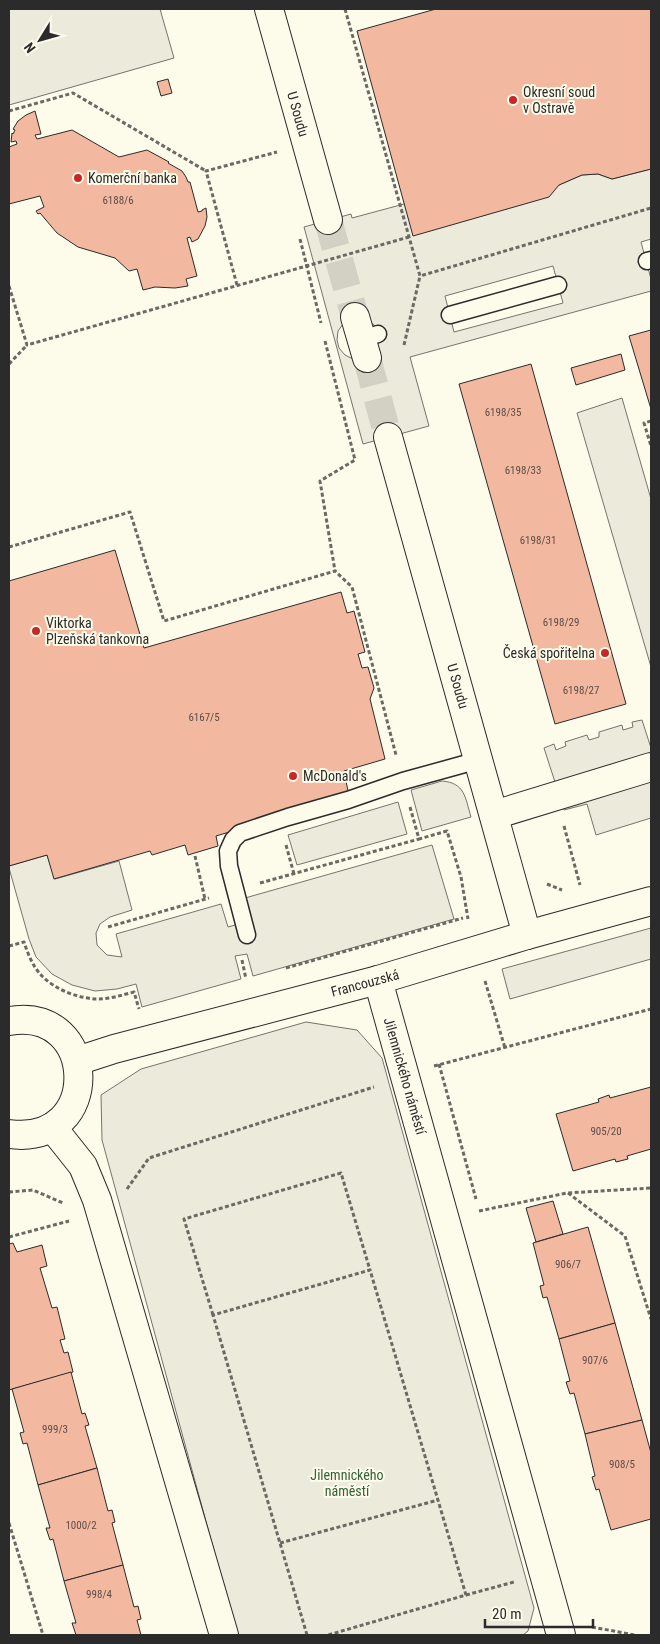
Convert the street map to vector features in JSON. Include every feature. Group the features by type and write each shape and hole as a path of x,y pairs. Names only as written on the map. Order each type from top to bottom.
{"street":[{"name":"U Soudu","path":"269,9 328,220"},
{"name":"U Soudu","path":"388,437 527,935"},
{"path":"494,815 651,767"},
{"name":"Francouzská","path":"77,1061 114,1049 378,980 527,935 651,901"},
{"name":"Jilemnického náměstí","path":"378,980 561,1635"},
{"path":"9,1021 20,1019 35,1021 49,1026 61,1035 71,1047 77,1061 79,1076 78,1091 72,1105 52,1127 37,1133 21,1136 9,1134"},
{"path":"52,1127 83,1166 97,1200 224,1635"}],"lane":[{"path":"450,315 558,285"},
{"path":"248,935 229,866 228,851 233,840 240,833 403,781 479,760"}],"path":[{"path":"345,9 420,276 651,208"},
{"path":"9,111 73,93 206,171 237,286"},
{"path":"206,171 277,152 280,161"},
{"path":"9,364 27,345 410,236"},
{"path":"299,237 355,460 320,481 335,571 352,586 419,839 447,831 461,877 468,916 477,950 505,1048"},
{"path":"9,286 27,345"},
{"path":"651,421 644,423 651,446"},
{"path":"9,547 130,512 164,620 335,571"},
{"path":"563,824 580,885 574,887"},
{"path":"194,856 205,899"},
{"path":"540,881 561,890 568,889"},
{"path":"285,968 468,916"},
{"path":"9,946 24,942 30,958 42,976 62,990 83,997 100,999 134,992 139,1009 148,1007"},
{"path":"238,981 246,979"},
{"path":"9,1192 32,1190 73,1207 124,1192 149,1158 406,1078 439,1064 651,1009"},
{"path":"439,1064 476,1201"},
{"path":"307,1635 184,1219 332,1175 341,1173 466,1595"},
{"path":"482,1220 479,1210 567,1193 651,1188"},
{"path":"567,1193 625,1236 651,1319"},
{"path":"213,1315 370,1270"},
{"path":"280,1544 438,1500"},
{"path":"9,1523 43,1635"},
{"path":"328,1635 544,1574"},
{"path":"590,1618 593,1628 635,1635"}],"green space":[{"path":"442,781 450,782 460,788 471,817 422,831 411,790"},
{"path":"398,802 407,834 297,865 288,835"},
{"name":"Jilemnického náměstí","path":"306,1022 357,1030 382,1058 534,1608 528,1631 523,1635 237,1635 102,1140 101,1095 141,1069"}],"shaded area":[{"path":"9,9 160,9 174,58 9,105"},
{"path":"651,169 651,239 641,242 651,279 651,291 410,357 429,426 363,444 304,227 351,214 352,218 404,204 549,195 559,185 582,175 598,174 612,179","holes":["553,266 563,303 454,332 445,296","367,319 374,325 379,341 376,349 361,359 353,359 345,355 339,348 337,340 338,331 343,324"]},
{"path":"622,398 651,499 651,667 577,413"},
{"path":"642,720 651,748 651,818 596,835 587,804 564,810 544,748 554,744 556,750 566,746 565,742 587,735 589,740 599,737 599,732 622,725 623,730 633,727 632,722"},
{"path":"432,845 454,919 253,976 247,954 235,956 241,979 142,1007 136,984 117,989 95,991 72,985 52,974 36,957 9,868 9,866 47,855 55,879 119,861 132,910 110,917 100,924 96,933 97,945 107,955 122,957 116,934 221,904 228,927 239,924 238,900"},
{"path":"651,928 651,959 510,999 502,969"}],"building":[{"name":"Okresní soud v Ostravě","path":"436,9 651,9 651,169 612,179 598,174 582,175 559,185 549,197 413,236 357,31"},
{"path":"168,79 172,93 161,96 157,82"},
{"path":"35,111 41,134 35,135 37,139 72,130 119,157 147,150 182,171 188,182 190,182 198,212 206,208 207,217 205,226 198,239 192,242 190,237 187,238 197,276 186,279 188,286 175,288 155,287 143,290 137,269 129,271 115,258 78,247 57,233 40,213 38,214 36,211 44,207 40,196 9,204 9,147 17,144 16,141 11,142 12,133 15,130 13,129 18,121"},
{"path":"651,330 651,409 629,336"},
{"path":"621,354 625,370 576,385 571,368"},
{"path":"531,364 626,704 555,724 459,384"},
{"path":"115,550 144,648 341,592 347,613 354,611 365,652 358,654 362,668 368,667 374,688 370,699 385,759 344,771 349,796 216,836 218,846 188,855 185,845 152,855 150,851 54,879 47,855 9,866 9,581"},
{"path":"651,1087 651,1149 627,1156 628,1159 616,1162 615,1159 573,1171 556,1114 599,1102 598,1099 609,1095 610,1098"},
{"path":"553,1201 563,1234 536,1242 526,1208"},
{"path":"588,1227 615,1323 559,1339 547,1297 543,1298 540,1286 544,1285 533,1243"},
{"path":"13,1243 17,1252 42,1245 47,1266 40,1268 52,1308 57,1307 65,1339 60,1340 64,1353 68,1352 73,1372 9,1390 9,1244"},
{"path":"615,1323 642,1420 585,1434 574,1393 570,1394 566,1382 570,1381 559,1339"},
{"path":"71,1372 82,1414 85,1413 89,1425 85,1426 97,1468 38,1485 27,1443 23,1444 20,1433 24,1432 12,1389"},
{"path":"642,1420 651,1453 651,1519 611,1530 599,1489 596,1490 592,1477 595,1476 585,1434"},
{"path":"97,1468 108,1511 112,1510 115,1522 112,1523 123,1565 64,1581 53,1539 50,1540 46,1528 50,1528 38,1485"},
{"path":"123,1565 134,1607 138,1606 141,1619 137,1620 141,1635 76,1635 72,1623 76,1623 64,1581"}],"tunnel":[{"path":"328,220 355,317"},
{"path":"367,358 388,437"}],"place":[{"name":"Okresní soud v Ostravě","path":"513,100"},
{"name":"Komerční banka","path":"78,178"},
{"name":"Viktorka Plzeňská tankovna","path":"36,631"},
{"name":"Česká spořitelna","path":"605,653"},
{"name":"McDonald's","path":"293,776"}]}
